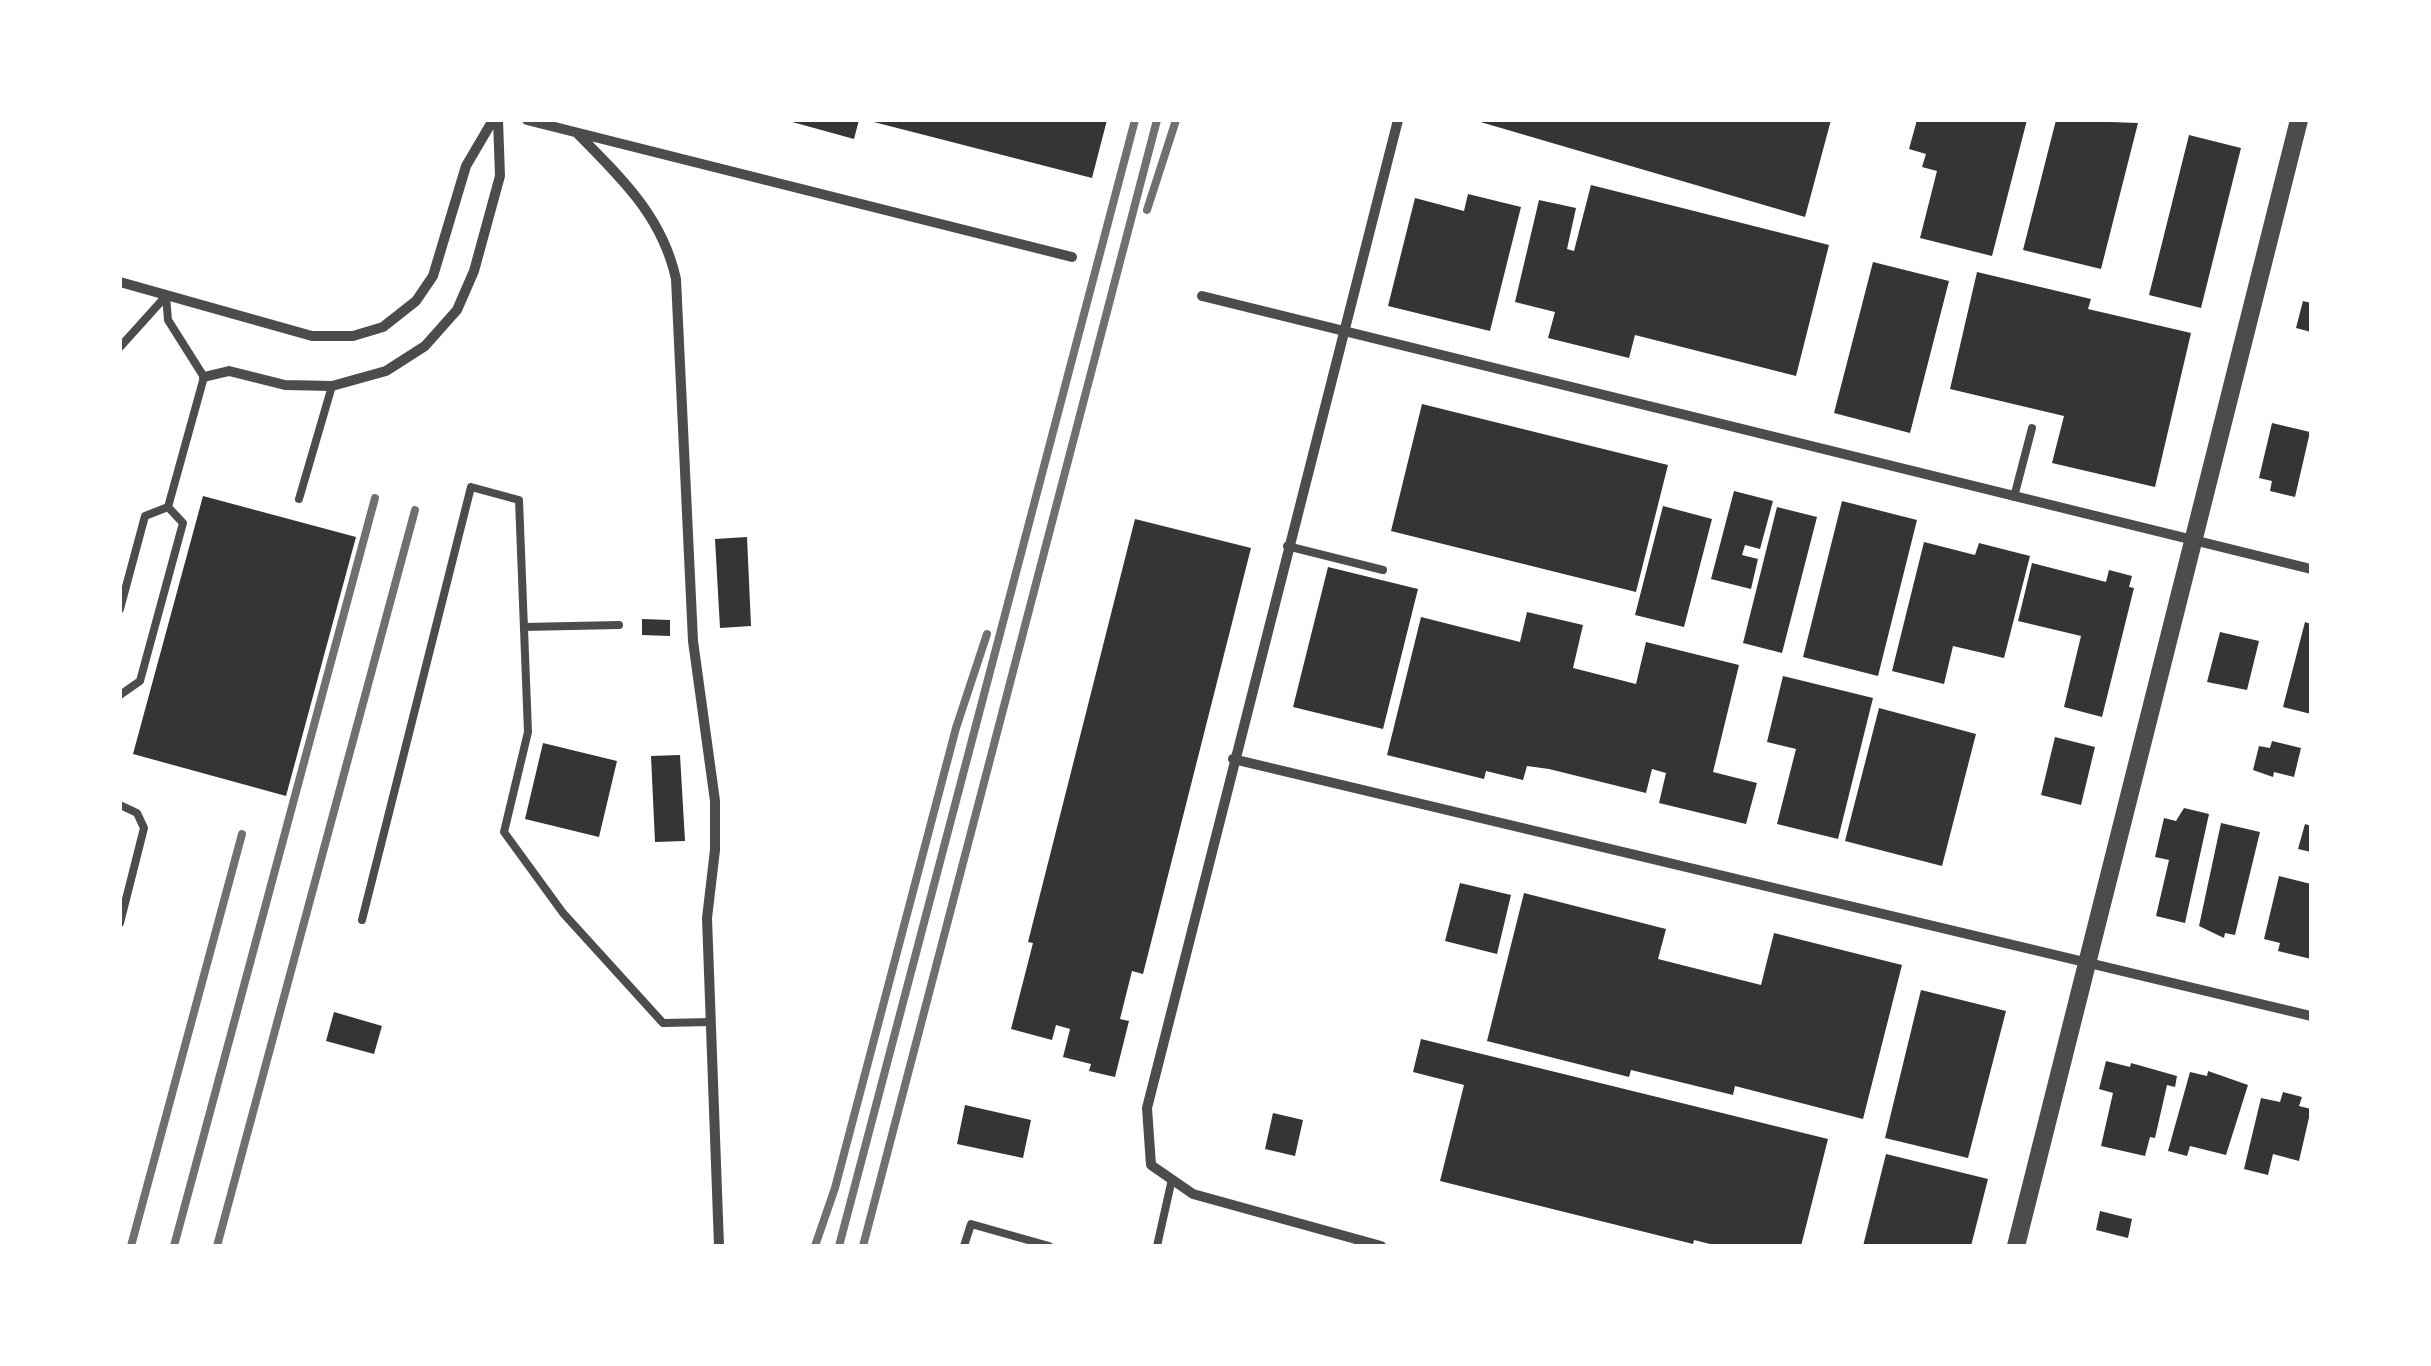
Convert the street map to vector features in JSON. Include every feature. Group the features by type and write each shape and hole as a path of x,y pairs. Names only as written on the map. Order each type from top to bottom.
{"street":[{"path":"120,282 312,336 353,336 382,327 416,301 432,276 466,166 495,120"},
{"path":"204,377 229,372 285,385 332,386 371,377 413,356 457,310 474,271 500,176 495,120"},
{"path":"527,120 1072,257"},
{"path":"1381,1246 1336,1241 1193,1194 1152,1165 1147,1108 1232,759 1398,120"},
{"path":"2016,1246 2300,120"},
{"path":"576,133 650,212 667,244 676,278 694,641 715,801 716,850 707,918 719,1246"},
{"path":"1202,296 2311,569"},
{"path":"1232,759 2311,1016"}],"lane":[{"path":"120,347 166,296"},
{"path":"166,296 168,320 204,377 168,507"},
{"path":"299,499 332,386"},
{"path":"2014,496 2032,428"},
{"path":"362,920 471,487 518,500 528,732 504,832 563,913 662,1024 711,1022"},
{"path":"120,609 146,516 168,507"},
{"path":"120,695 140,680 182,523 168,507"},
{"path":"1287,546 1383,570"},
{"path":"524,627 619,625"},
{"path":"120,805 137,813 144,828 120,923"},
{"path":"1157,1246 1172,1180"},
{"path":"964,1246 971,1224 1050,1246"}],"building":[{"path":"785,120 859,120 854,139"},
{"path":"866,120 1107,120 1092,178"},
{"path":"1477,120 1831,120 1805,217 1477,121"},
{"path":"1917,120 2027,120 1992,256 1920,238 1937,171 1922,167 1926,154 1909,149"},
{"path":"2056,120 2138,123 2101,269 2023,250"},
{"path":"2189,135 2241,148 2201,308 2149,295"},
{"path":"1591,185 1829,245 1796,376 1635,335 1629,358 1548,338 1555,312 1515,302 1539,200 1576,208 1567,249 1574,251"},
{"path":"1468,194 1521,207 1490,331 1388,306 1415,198 1464,211"},
{"path":"1873,262 1949,281 1910,433 1834,413"},
{"path":"1977,272 2091,299 2088,309 2191,333 2155,487 2052,463 2064,416 1950,389"},
{"path":"2303,301 2311,303 2311,332 2296,328"},
{"path":"1422,404 1668,465 1636,592 1391,531"},
{"path":"2272,423 2310,432 2295,497 2270,491 2272,481 2259,478"},
{"path":"1734,491 1773,501 1760,549 1745,545 1742,555 1758,559 1751,589 1711,579"},
{"path":"203,496 356,537 286,796 133,754"},
{"path":"1842,501 1917,520 1878,676 1803,657"},
{"path":"1663,506 1712,519 1684,627 1635,615"},
{"path":"1777,507 1817,517 1782,653 1743,643"},
{"path":"1135,519 1251,548 1143,974 1132,971 1120,1019 1129,1021 1115,1077 1089,1071 1091,1064 1063,1057 1070,1029 1056,1025 1052,1040 1011,1029 1033,943 1028,942"},
{"path":"747,537 751,626 720,628 715,539"},
{"path":"1924,542 1975,555 1979,543 2030,556 2004,658 1953,646 1944,684 1892,671"},
{"path":"2032,563 2106,582 2109,570 2132,576 2129,587 2134,588 2102,717 2064,707 2081,636 2018,621"},
{"path":"1328,567 1418,589 1383,729 1293,707"},
{"path":"1527,612 1583,625 1573,668 1636,684 1646,642 1739,665 1713,772 1757,783 1746,824 1659,803 1666,773 1652,769 1646,793 1527,766 1523,780 1486,771 1484,779 1387,755 1421,617 1520,642"},
{"path":"642,619 670,620 670,636 642,635"},
{"path":"2305,622 2311,624 2311,714 2283,707"},
{"path":"2220,632 2259,641 2247,690 2207,682"},
{"path":"1783,676 1873,698 1838,839 1777,824 1796,749 1767,742"},
{"path":"1879,708 1976,734 1942,866 1845,841"},
{"path":"2055,737 2095,747 2081,805 2041,795"},
{"path":"2272,741 2301,748 2294,777 2274,772 2273,777 2253,770 2259,746 2270,748"},
{"path":"543,743 617,761 599,837 525,819"},
{"path":"680,755 685,841 655,842 651,756"},
{"path":"2184,808 2209,814 2185,923 2156,916 2169,860 2155,857 2164,818 2176,821"},
{"path":"2221,823 2260,832 2235,935 2225,933 2224,938 2199,926"},
{"path":"2305,824 2311,826 2311,852 2298,849"},
{"path":"2279,876 2311,884 2311,959 2278,951 2280,943 2264,939"},
{"path":"1460,883 1511,895 1497,954 1445,941"},
{"path":"1524,893 1666,929 1658,959 1761,985 1774,933 1902,965 1863,1119 1735,1086 1733,1095 1631,1070 1629,1077 1487,1041"},
{"path":"1921,990 2006,1011 1968,1158 1885,1138"},
{"path":"334,1012 382,1026 374,1054 326,1041"},
{"path":"1421,1039 1828,1139 1801,1246 1718,1246 1694,1240 1693,1244 1440,1181 1464,1085 1413,1072"},
{"path":"2106,1061 2130,1067 2131,1063 2177,1076 2175,1087 2167,1085 2155,1138 2150,1137 2145,1156 2101,1146 2113,1093 2099,1089"},
{"path":"2208,1071 2248,1085 2226,1155 2190,1146 2187,1156 2168,1151 2190,1072 2207,1076"},
{"path":"2283,1092 2302,1097 2299,1106 2311,1109 2299,1161 2273,1154 2268,1175 2244,1169 2261,1098 2280,1102"},
{"path":"965,1105 1031,1120 1023,1158 957,1144"},
{"path":"1273,1113 1303,1120 1295,1156 1265,1149"},
{"path":"1886,1154 1988,1179 1971,1246 1863,1246"},
{"path":"2100,1211 2132,1219 2128,1238 2096,1230"}],"railway":[{"path":"839,1246 1135,120"},
{"path":"863,1246 1157,120"},
{"path":"1147,210 1176,120"},
{"path":"174,1246 375,498"},
{"path":"217,1246 415,510"},
{"path":"815,1246 835,1188 956,728 987,634"},
{"path":"131,1246 242,834"}]}
